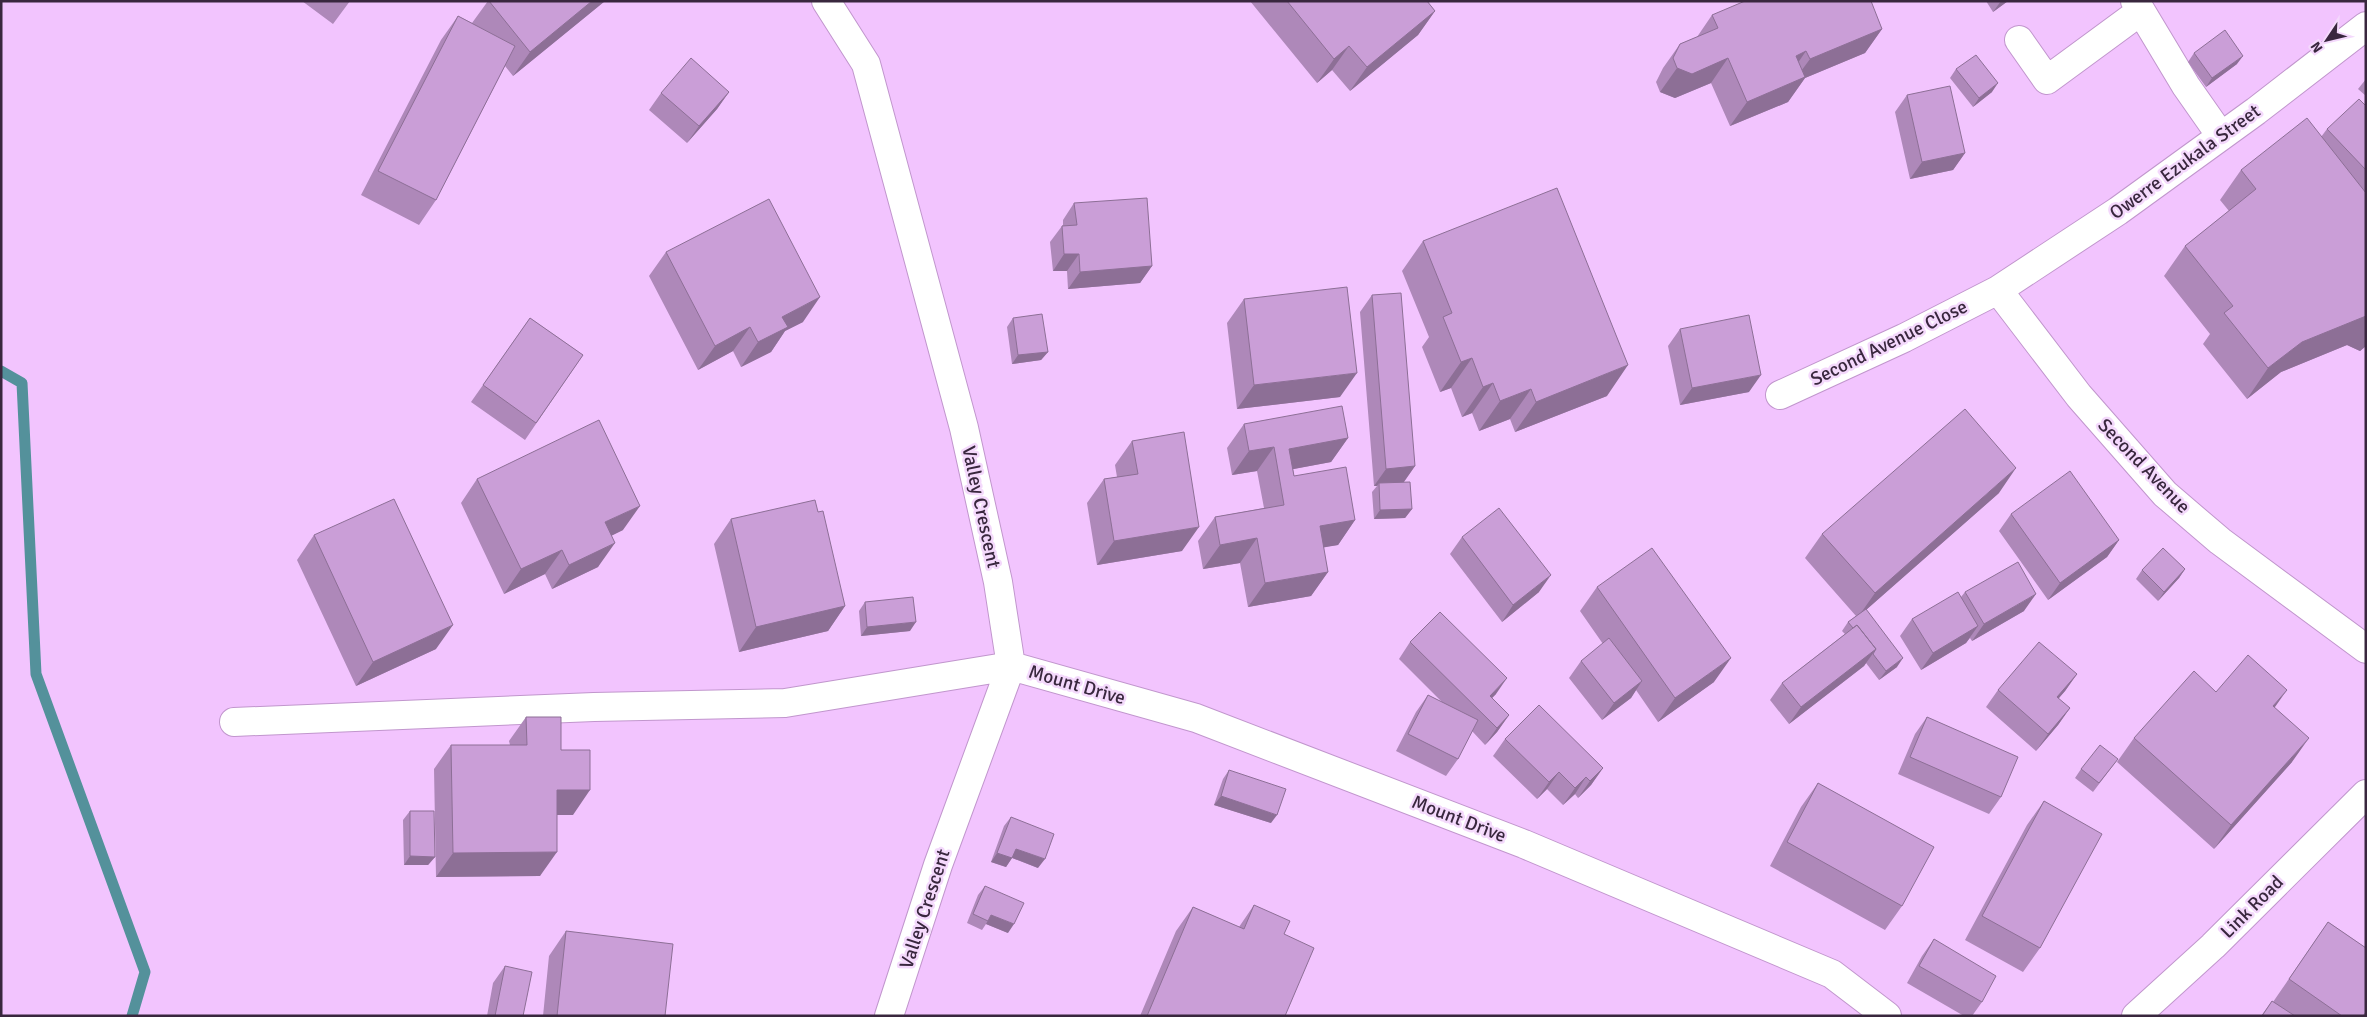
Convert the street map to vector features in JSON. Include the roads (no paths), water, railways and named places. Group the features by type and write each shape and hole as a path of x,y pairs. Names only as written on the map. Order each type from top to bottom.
{"street":[{"name":"Valley Crescent","path":"826,1 866,64 964,428 998,582 1011,666 938,865 889,1016"},
{"path":"2019,40 2047,80 2138,6 2186,86 2221,136"},
{"name":"Owerre Ezukala Street","path":"1998,290 2118,211 2366,26"},
{"name":"Second Avenue Close","path":"1780,395 1998,290"},
{"name":"Second Avenue","path":"1998,290 2079,396 2165,494 2220,541 2366,649"},
{"path":"234,722 594,707 785,703 1011,666"},
{"name":"Mount Drive","path":"1011,666 1196,718 1524,844 1832,974 1887,1016"},
{"name":"Link Road","path":"2136,1016 2213,946 2366,794"}],"waterway":[{"path":"1,371 22,383 36,674 145,972 132,1016"}]}
